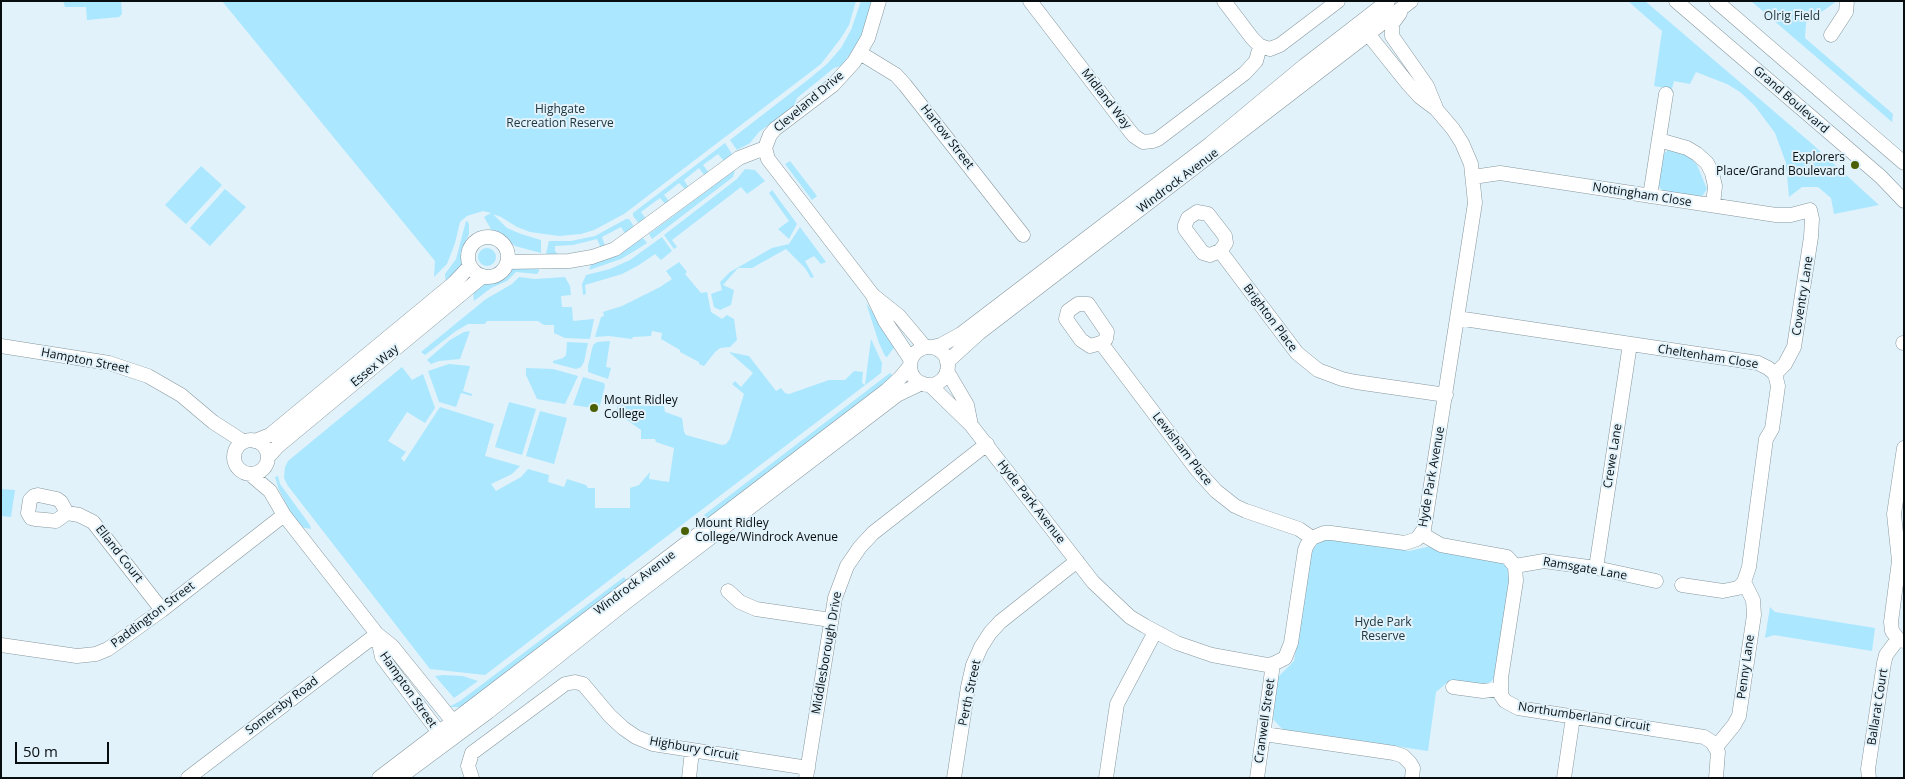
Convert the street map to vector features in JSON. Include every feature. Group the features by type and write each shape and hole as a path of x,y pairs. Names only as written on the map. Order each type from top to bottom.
{"street":[{"name":"Cleveland Drive","path":"765,148 770,135 833,85 845,73 860,53 871,29 879,1"},
{"name":"Midland Way","path":"1030,1 1129,130 1143,142 1158,139 1245,73 1256,61 1260,46"},
{"path":"1224,1 1260,46 1270,49 1280,45 1338,1"},
{"name":"Windrock Avenue","path":"947,367 979,333 1364,29 1388,1"},
{"name":"Grand Boulevard","path":"1676,1 1838,139 1881,177 1904,201"},
{"path":"1716,1 1904,163"},
{"path":"1831,35 1846,12 1847,1"},
{"name":"Windrock Avenue","path":"928,347 941,345 961,334 1210,144 1304,66 1410,2"},
{"name":"Hyde Park Avenue","path":"1410,2 1392,24 1392,36 1427,86 1436,109"},
{"name":"Hyde Park Avenue","path":"1312,538 1324,533 1331,533 1405,543 1417,539 1422,534 1426,522 1475,203 1471,164 1462,143 1436,109 1408,85 1364,29"},
{"name":"Hartow Street","path":"860,53 896,75 905,84 1023,235"},
{"path":"1650,196 1666,94"},
{"path":"1658,140 1687,148 1707,163 1712,173 1714,186 1713,205"},
{"path":"505,248 508,257 507,262 569,261 592,257 615,249 739,158 765,148 768,159 872,294 885,321 910,363 914,378 926,384 940,381 947,367 942,353 928,347 899,316 872,294"},
{"name":"Nottingham Close","path":"1473,176 1500,173 1776,215 1791,215 1810,210"},
{"name":"Coventry Lane","path":"1775,374 1786,364 1794,347 1812,237 1810,210"},
{"path":"483,276 470,266 468,261 469,250 476,241 482,238 494,238 505,248 542,261"},
{"name":"Brighton Place","path":"1220,252 1297,354 1318,370 1349,380 1446,395"},
{"name":"Essex Way","path":"267,462 278,446 483,276 495,275 504,268 507,262"},
{"name":"Essex Way","path":"250,441 270,435 454,283 470,266"},
{"name":"Cheltenham Close","path":"1457,318 1758,364 1768,368 1775,374 1778,386 1772,429 1766,439 1748,567 1744,582"},
{"name":"Lewisham Place","path":"1101,344 1197,470 1216,491 1246,512 1298,529 1312,538"},
{"name":"Crewe Lane","path":"1596,568 1630,344"},
{"name":"Hampton Street","path":"1,346 87,359 148,376 181,395 214,422 250,441"},
{"path":"910,363 919,350 928,347"},
{"name":"Windrock Avenue","path":"457,727 887,390 910,363"},
{"name":"Hyde Park Avenue","path":"947,367 967,405 971,425"},
{"name":"Windrock Avenue","path":"379,778 443,737 625,603 897,395 926,384"},
{"name":"Hyde Park Avenue","path":"926,384 971,425 1093,582 1130,617 1155,632 1195,650 1250,663 1273,664"},
{"name":"Hampton Street","path":"214,422 234,454"},
{"path":"250,441 264,447 267,462 259,472 251,475 246,474 237,468 234,454 236,448 250,441"},
{"name":"Middlesborough Drive","path":"807,773 831,620 840,581 860,547 873,533 986,444"},
{"path":"1901,640 1892,631 1891,622 1899,562 1894,521 1899,504 1904,448"},
{"name":"Hampton Street","path":"267,462 270,491"},
{"name":"Hampton Street","path":"251,475 270,491 284,515 376,634 392,646 457,727"},
{"name":"Elland Court","path":"67,513 79,515 93,522 162,610"},
{"name":"Paddington Street","path":"1,645 68,655 96,654 118,643 284,515"},
{"path":"1422,534 1441,545 1507,558 1515,566 1516,581 1500,689 1483,691 1453,687"},
{"path":"1273,664 1285,658 1290,650 1305,550 1312,538"},
{"name":"Ramsgate Lane","path":"1515,566 1544,561 1596,568 1656,581"},
{"name":"Perth Street","path":"954,778 968,687 973,665 981,647 1000,622 1077,562"},
{"path":"1682,585 1723,591 1738,588 1744,582"},
{"name":"Penny Lane","path":"1716,746 1734,726 1739,716 1754,615 1753,600 1744,582"},
{"path":"728,591 740,602 756,609 831,620"},
{"path":"1106,778 1118,704 1155,632"},
{"name":"Hampton Street","path":"376,634 382,657 443,737"},
{"name":"Somersby Road","path":"188,778 376,634"},
{"name":"Ballarat Court","path":"1869,778 1868,769 1886,654 1901,640"},
{"name":"Cranwell Street","path":"1257,778 1273,664"},
{"name":"Highbury Circuit","path":"472,778 468,766 472,753 570,682 583,684 610,716 636,737 653,744 807,773"},
{"name":"Northumberland Circuit","path":"1500,689 1505,701 1511,706 1704,737 1716,746"},
{"path":"1564,778 1573,716"},
{"path":"1264,734 1394,752 1403,756 1410,763 1412,778"},
{"name":"Windrock Avenue","path":"399,778 443,737"},
{"path":"1716,746 1718,759 1716,778"},
{"path":"688,778 692,751"}],"green space":[{"path":"63,1 121,1 122,14 119,17 87,20 86,7 65,7"},
{"name":"Highgate Recreation Reserve","path":"222,1 856,1 849,25 821,64 624,214 594,230 581,234 559,236 530,232 493,214 507,228 541,240 541,253 515,246 501,234 492,231 484,217 491,213 483,211 467,216 460,222 447,264 434,277 435,261"},
{"path":"861,1 874,1 866,26 855,48 841,66 834,68 797,98 794,106 759,132 750,143 737,150 730,140 809,79 827,64 841,48 851,30"},
{"path":"1628,1 1645,1 1811,143 1879,205 1834,214 1831,198 1818,187 1802,187 1789,197 1786,163 1775,133 1755,106 1740,92 1727,84 1696,72 1690,84 1674,81 1672,89 1654,86 1662,31"},
{"name":"Olrig Field","path":"1751,1 1837,1 1806,23 1805,38 1893,114 1892,122"},
{"path":"725,143 732,154 724,161 718,154 703,165 709,173 705,176 699,168 684,180 689,188 686,190 679,183 664,195 670,202 666,205 660,198 641,212 647,220 640,225 633,216 633,213"},
{"path":"1668,150 1686,153 1697,165 1707,189 1701,198 1664,192 1659,187 1661,156"},
{"path":"790,161 817,196 812,200 785,164"},
{"path":"201,166 222,185 186,224 165,205"},
{"path":"745,169 755,170 765,181 747,194 741,187 672,240 677,247 674,249 664,235 737,179"},
{"path":"735,170 733,177 652,239 649,234"},
{"path":"225,189 246,207 210,246 190,228"},
{"path":"772,190 797,224 789,239 778,229 789,221 769,193"},
{"path":"629,219 635,228 626,235 621,227 602,237 605,246 601,248 597,239 573,245 555,246 555,251 558,254 546,254 549,241 571,241 595,236"},
{"path":"466,221 469,224 469,234 465,243 463,260 446,284 445,274 456,259"},
{"path":"800,227 826,262 821,264 814,256 805,261 814,277 811,278 805,268 786,249 752,268 738,268 723,285 734,290 731,305 720,310 714,307 711,294 722,290 720,282 730,272 772,248 789,244"},
{"path":"662,237 672,251 661,260 655,254 622,274 585,285 586,294 583,295 582,284 586,275 610,269 630,260"},
{"path":"643,238 647,243 621,259 589,270 591,264 622,252"},
{"path":"483,248 491,248 496,253 494,264 483,266 478,261 478,253"},
{"path":"679,262 687,272 685,274 701,293 707,292 711,312 722,319 727,315 734,319 737,340 730,347 720,348 704,366 661,339 662,333 652,331 651,336 633,337 632,339 609,336 595,337 601,317 604,316 603,312 622,306 660,287 672,279 666,271"},
{"path":"514,267 539,268 539,271 537,274 516,272 507,281 491,288 474,301 473,291 485,284 499,280"},
{"path":"519,277 535,279 565,277 570,286 571,295 561,296 562,307 572,307 573,321 594,319 590,339 565,338 554,333 554,325 544,325 538,321 487,321 485,324 468,324 425,355 421,352 486,299 512,284"},
{"path":"866,303 896,345 887,357 879,343"},
{"path":"470,331 460,359 439,361 431,364 427,360 450,340 464,332"},
{"path":"871,339 882,363 881,373 485,675 430,669 288,486 284,478 285,467 288,461 402,367 412,380 423,374 435,408 425,423 407,412 388,441 406,452 401,458 404,462 440,407 494,424 485,456 520,466 512,474 491,484 496,491 521,477 528,469 549,475 548,482 564,487 567,479 586,485 588,488 595,488 595,508 630,508 630,488 639,485 650,472 649,479 669,482 674,448 656,442 655,439 641,439 641,430 616,412 618,405 664,406 665,412 682,418 686,435 722,445 726,444 730,439 744,394 732,384 735,381 741,387 753,373 729,352 749,356 776,391 781,388 785,393 789,394 829,380 845,380 854,371 863,372 862,383 865,385"},
{"path":"610,341 606,367 611,368 608,379 588,372 588,366 593,345 597,342"},
{"path":"567,342 588,343 581,367 576,369 553,363 553,361 566,355"},
{"path":"449,364 470,366 463,391 472,394 472,396 461,393 456,407 439,402 428,371"},
{"path":"526,368 553,369 578,376 565,404 537,399 526,375"},
{"path":"890,373 895,378 709,521 704,515"},
{"path":"583,377 604,383 605,386 599,409 573,405"},
{"path":"509,402 536,409 522,455 495,447"},
{"path":"540,411 567,418 554,464 526,456"},
{"path":"278,476 280,484 311,529 300,527 291,513 279,490 275,477"},
{"path":"1,489 15,490 11,517 1,516"},
{"name":"Hyde Park Reserve","path":"1332,538 1409,551 1431,546 1499,561 1506,566 1510,581 1495,676 1491,682 1482,686 1449,681 1436,692 1428,751 1295,731 1284,731 1273,719 1277,678 1294,661 1311,553 1316,545 1324,539"},
{"path":"624,577 628,583 464,707 449,707 460,701"},
{"path":"1770,607 1775,612 1875,628 1872,651 1774,635 1765,638"},
{"path":"435,676 463,676 478,681 454,698"}],"place":[{"name":"Explorers Place/Grand Boulevard","path":"1855,165"},
{"name":"Mount Ridley College","path":"594,408"},
{"name":"Mount Ridley College/Windrock Avenue","path":"685,531"}]}
